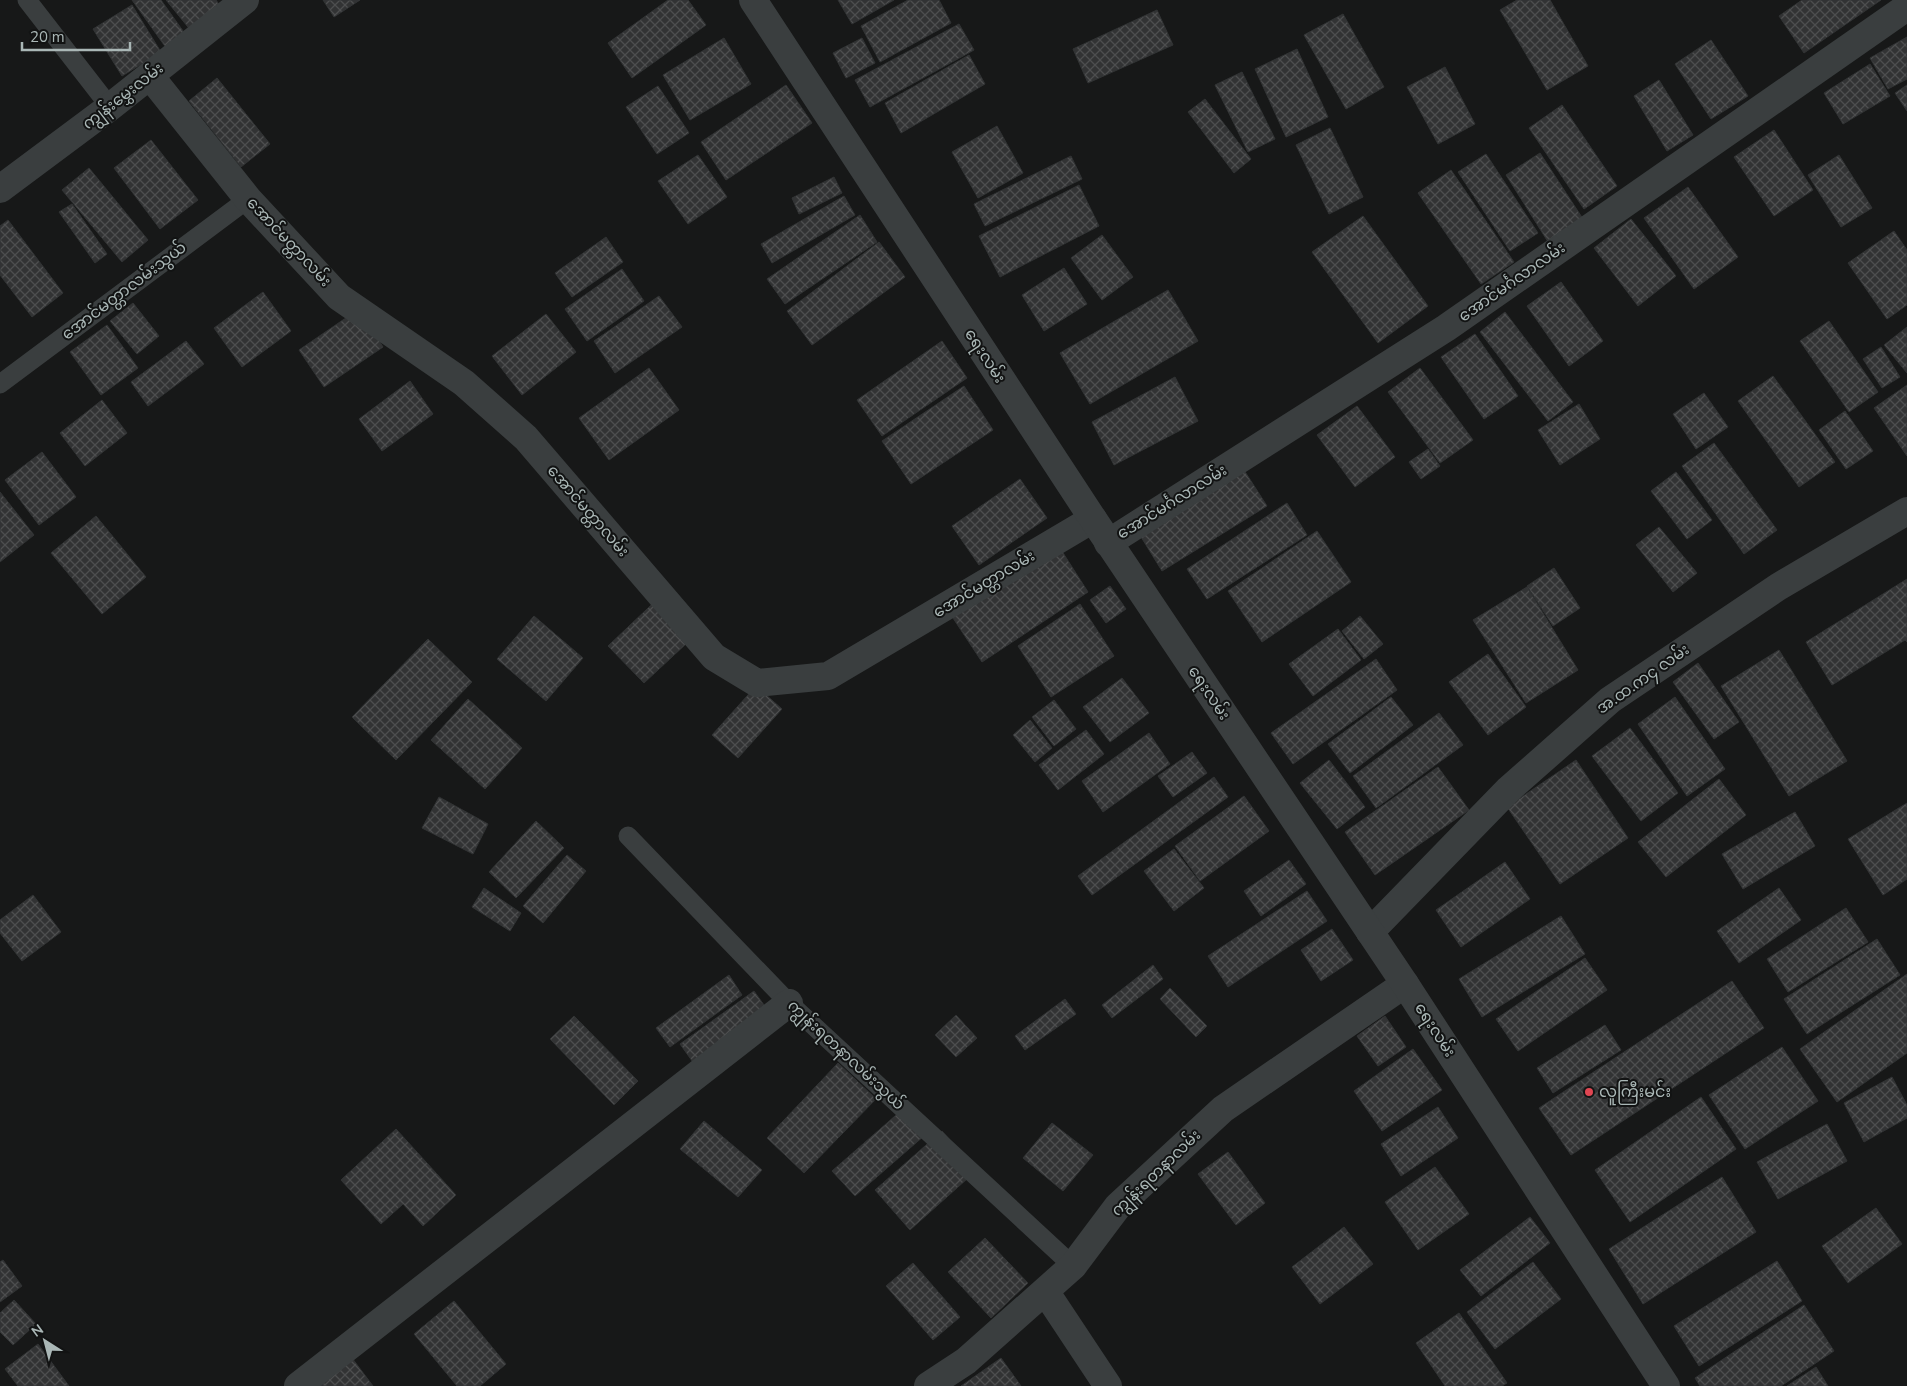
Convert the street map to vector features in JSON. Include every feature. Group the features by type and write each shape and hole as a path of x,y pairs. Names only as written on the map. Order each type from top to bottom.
{"street":[{"name":"ကျွန်းမွှေးလမ်း","path":"0,189 110,107 244,0"},
{"name":"ရေးလမ်း","path":"753,0 1092,519 1405,984 1666,1386"},
{"name":"အောင်မင်္ဂလာလမ်း","path":"1108,543 1446,328 1907,7"},
{"name":"အောင်မတ္တာလမ်း","path":"150,76 248,199 340,297 464,383 526,438 714,657 757,683 828,676 1092,519"},
{"name":"အ.ထ.က၄ လမ်း","path":"1370,932 1508,790 1610,700 1778,587 1907,512"},
{"name":"ကျွန်းရတနာလမ်း","path":"928,1386 966,1361 1073,1266 1118,1206 1223,1109 1405,984"},
{"path":"298,1386 789,1003"},
{"path":"1045,1291 1108,1386"}],"lane":[{"path":"27,0 110,107"},
{"name":"အောင်မတ္တာလမ်းသွယ်","path":"0,384 248,199"},
{"name":"ကျွန်းရတနာလမ်းသွယ်","path":"628,836 789,1003 1073,1266"}],"building":[{"path":"132,0 161,0 198,52 179,66"},
{"path":"166,0 216,0 222,9 192,32"},
{"path":"323,0 360,0 334,17"},
{"path":"668,0 688,0 706,25 632,78 608,43"},
{"path":"838,0 894,0 852,24"},
{"path":"908,0 939,0 951,23 880,62 861,26"},
{"path":"1517,0 1550,0 1588,66 1547,90 1500,10"},
{"path":"1802,0 1881,0 1804,53 1779,16"},
{"path":"132,5 161,52 122,76 93,29"},
{"path":"1157,10 1173,45 1088,83 1073,49"},
{"path":"1343,14 1384,87 1346,109 1304,35"},
{"path":"959,24 974,50 870,107 855,80"},
{"path":"1907,37 1907,79 1888,89 1870,58"},
{"path":"724,38 751,84 690,120 663,75"},
{"path":"862,38 875,63 846,78 833,53"},
{"path":"1711,40 1748,96 1711,119 1675,64"},
{"path":"1297,49 1328,117 1286,137 1255,69"},
{"path":"969,55 985,84 901,133 885,103"},
{"path":"1870,64 1890,96 1843,124 1824,93"},
{"path":"1445,67 1475,124 1438,144 1407,87"},
{"path":"1242,72 1275,139 1248,152 1215,85"},
{"path":"217,78 270,144 241,167 189,101"},
{"path":"1659,80 1693,135 1667,151 1634,96"},
{"path":"786,85 812,123 726,180 701,142"},
{"path":"1907,85 1907,111 1895,93"},
{"path":"658,86 689,133 657,154 626,107"},
{"path":"1205,99 1251,159 1234,173 1188,112"},
{"path":"1562,105 1617,186 1584,209 1529,128"},
{"path":"997,126 1023,173 978,198 952,152"},
{"path":"1330,128 1363,197 1329,214 1296,145"},
{"path":"1774,130 1813,190 1774,216 1734,157"},
{"path":"151,140 198,200 160,229 114,168"},
{"path":"1540,153 1585,222 1550,245 1506,175"},
{"path":"1486,154 1538,233 1510,251 1458,172"},
{"path":"698,155 727,197 688,224 658,181"},
{"path":"1839,155 1872,208 1841,227 1808,175"},
{"path":"1071,156 1082,179 985,226 974,204"},
{"path":"89,168 148,240 122,262 62,190"},
{"path":"1451,170 1514,262 1481,284 1418,193"},
{"path":"834,177 842,193 799,214 792,198"},
{"path":"1079,185 1099,226 1000,277 979,236"},
{"path":"1688,187 1738,257 1694,289 1644,218"},
{"path":"844,196 855,215 772,263 761,244"},
{"path":"72,204 107,254 95,263 59,212"},
{"path":"860,215 877,242 785,304 767,279"},
{"path":"1363,216 1428,306 1378,343 1312,252"},
{"path":"1631,219 1676,276 1638,306 1594,248"},
{"path":"8,220 63,293 32,317 0,275 0,226"},
{"path":"1894,231 1907,250 1907,305 1887,319 1848,263"},
{"path":"1102,235 1133,277 1102,300 1071,258"},
{"path":"606,237 623,262 572,297 555,273"},
{"path":"879,242 905,277 812,345 787,311"},
{"path":"1064,268 1087,304 1044,331 1022,295"},
{"path":"622,269 644,301 587,341 565,309"},
{"path":"1561,282 1603,341 1569,366 1527,306"},
{"path":"1168,290 1198,341 1090,404 1060,353"},
{"path":"263,292 291,331 242,367 214,328"},
{"path":"659,296 682,327 615,373 594,341"},
{"path":"133,303 159,336 137,354 110,321"},
{"path":"359,309 383,347 324,387 299,350"},
{"path":"1505,312 1573,402 1548,421 1480,332"},
{"path":"546,314 576,352 522,395 492,356"},
{"path":"1829,321 1878,392 1849,412 1800,341"},
{"path":"107,325 138,368 101,395 70,352"},
{"path":"1907,327 1907,373 1884,345"},
{"path":"1475,334 1518,396 1484,419 1441,357"},
{"path":"186,341 204,364 148,406 131,382"},
{"path":"942,341 967,378 882,436 857,400"},
{"path":"1881,347 1900,377 1882,388 1863,359"},
{"path":"649,368 679,410 609,460 579,418"},
{"path":"1420,368 1473,440 1440,463 1388,392"},
{"path":"1773,376 1835,462 1799,487 1738,401"},
{"path":"1175,377 1198,421 1114,465 1092,422"},
{"path":"410,381 433,414 382,451 359,419"},
{"path":"1907,385 1907,456 1874,408"},
{"path":"964,386 993,430 911,484 882,441"},
{"path":"1704,393 1728,427 1696,449 1673,414"},
{"path":"102,400 127,433 85,466 60,433"},
{"path":"1579,404 1600,439 1560,465 1538,430"},
{"path":"1357,406 1395,457 1355,487 1317,435"},
{"path":"1845,411 1873,451 1846,469 1819,430"},
{"path":"1714,443 1777,530 1744,554 1682,466"},
{"path":"1428,449 1440,466 1421,479 1409,462"},
{"path":"42,452 76,497 39,525 5,480"},
{"path":"1242,467 1267,506 1162,571 1138,532"},
{"path":"1676,472 1712,520 1687,539 1651,491"},
{"path":"1020,479 1047,518 979,565 952,526"},
{"path":"0,492 34,535 0,562"},
{"path":"1287,503 1307,535 1207,599 1187,569"},
{"path":"96,516 146,577 102,614 51,553"},
{"path":"1659,527 1697,573 1673,592 1636,545"},
{"path":"1317,531 1351,582 1262,642 1228,591"},
{"path":"1058,545 1088,592 982,662 951,615"},
{"path":"1554,568 1580,608 1553,626 1527,586"},
{"path":"1907,579 1907,642 1905,640 1832,685 1806,642"},
{"path":"1110,586 1126,609 1106,623 1090,600"},
{"path":"1527,587 1578,670 1526,703 1473,620"},
{"path":"666,591 702,629 644,683 608,646"},
{"path":"1080,604 1114,656 1051,697 1018,646"},
{"path":"534,616 583,658 546,701 497,659"},
{"path":"1360,616 1383,644 1364,659 1342,631"},
{"path":"1338,629 1361,660 1313,696 1289,664"},
{"path":"428,639 472,682 396,760 352,717"},
{"path":"1779,650 1847,761 1789,796 1721,686"},
{"path":"1488,654 1526,707 1488,735 1449,682"},
{"path":"1376,659 1397,690 1293,764 1271,733"},
{"path":"1698,663 1739,722 1714,739 1673,682"},
{"path":"1122,678 1149,713 1110,742 1083,707"},
{"path":"756,686 782,709 738,758 712,735"},
{"path":"1391,697 1413,725 1350,773 1328,744"},
{"path":"1675,697 1725,769 1687,796 1638,724"},
{"path":"468,699 522,748 485,789 431,740"},
{"path":"1054,700 1076,729 1054,746 1032,717"},
{"path":"1439,713 1463,745 1376,808 1353,776"},
{"path":"1030,720 1052,748 1035,762 1013,735"},
{"path":"1630,728 1678,793 1641,821 1592,756"},
{"path":"1086,730 1104,754 1058,790 1039,765"},
{"path":"1149,733 1170,764 1103,812 1082,781"},
{"path":"1192,752 1207,773 1173,797 1158,776"},
{"path":"1329,760 1365,807 1337,829 1300,783"},
{"path":"1576,760 1628,838 1560,884 1507,807"},
{"path":"1438,767 1469,810 1375,875 1345,832"},
{"path":"1214,777 1228,797 1092,895 1078,876"},
{"path":"1719,779 1746,815 1666,877 1638,842"},
{"path":"1244,796 1269,831 1200,881 1175,846"},
{"path":"439,797 488,824 473,854 422,828"},
{"path":"1907,803 1907,879 1883,895 1848,839"},
{"path":"1795,812 1815,846 1743,889 1722,854"},
{"path":"536,821 564,848 516,898 489,872"},
{"path":"1174,849 1204,888 1174,911 1144,871"},
{"path":"567,855 586,871 543,923 523,906"},
{"path":"1289,860 1306,884 1261,916 1244,891"},
{"path":"1505,862 1530,899 1461,947 1436,910"},
{"path":"484,888 521,913 510,931 472,907"},
{"path":"1779,888 1801,920 1739,963 1717,931"},
{"path":"1307,891 1327,921 1228,987 1208,956"},
{"path":"33,895 61,932 22,961 0,933 0,920"},
{"path":"1846,908 1868,942 1788,992 1767,959"},
{"path":"1561,916 1585,954 1482,1017 1459,979"},
{"path":"1332,929 1353,960 1321,981 1301,950"},
{"path":"1877,939 1900,975 1807,1034 1784,999"},
{"path":"1585,958 1607,990 1518,1051 1496,1019"},
{"path":"1153,965 1163,979 1112,1018 1102,1005"},
{"path":"1907,974 1907,1053 1837,1102 1800,1049"},
{"path":"729,975 742,995 670,1047 656,1028"},
{"path":"1732,981 1764,1028 1571,1155 1539,1108"},
{"path":"1170,988 1207,1026 1196,1037 1160,999"},
{"path":"754,991 774,1019 700,1072 680,1044"},
{"path":"1065,999 1076,1014 1025,1050 1015,1036"},
{"path":"956,1015 977,1038 956,1057 935,1035"},
{"path":"574,1016 638,1081 614,1105 550,1039"},
{"path":"1385,1016 1406,1047 1378,1066 1357,1036"},
{"path":"1605,1025 1621,1050 1553,1093 1537,1068"},
{"path":"1782,1047 1818,1101 1745,1149 1709,1095"},
{"path":"1413,1049 1442,1090 1382,1131 1354,1091"},
{"path":"838,1063 876,1099 804,1173 767,1138"},
{"path":"1892,1077 1907,1105 1907,1118 1864,1142 1844,1103"},
{"path":"1701,1097 1736,1149 1630,1222 1595,1170"},
{"path":"1438,1107 1458,1138 1401,1176 1381,1144"},
{"path":"903,1109 925,1135 855,1196 832,1171"},
{"path":"704,1121 762,1170 738,1197 680,1149"},
{"path":"1052,1123 1093,1155 1063,1191 1023,1158"},
{"path":"1827,1124 1847,1161 1778,1199 1757,1162"},
{"path":"396,1129 456,1195 423,1226 403,1204 381,1224 341,1180"},
{"path":"942,1131 977,1170 910,1230 875,1190"},
{"path":"1228,1152 1265,1203 1236,1225 1198,1174"},
{"path":"1435,1167 1469,1214 1418,1250 1385,1202"},
{"path":"1722,1177 1756,1232 1643,1304 1609,1249"},
{"path":"1876,1208 1902,1244 1848,1283 1822,1246"},
{"path":"1530,1217 1550,1243 1481,1296 1460,1270"},
{"path":"1344,1227 1373,1264 1320,1304 1292,1267"},
{"path":"985,1238 1028,1283 991,1318 948,1272"},
{"path":"3,1260 22,1286 0,1302 0,1262"},
{"path":"1777,1261 1802,1301 1699,1366 1674,1326"},
{"path":"1533,1262 1561,1299 1495,1349 1467,1312"},
{"path":"913,1263 960,1317 933,1340 886,1286"},
{"path":"14,1300 36,1324 13,1345 0,1332 0,1313"},
{"path":"454,1301 506,1364 480,1386 457,1386 414,1334"},
{"path":"1804,1305 1834,1351 1781,1386 1700,1386 1695,1378"},
{"path":"1459,1313 1507,1383 1502,1386 1445,1386 1416,1343"},
{"path":"38,1344 69,1386 18,1386 5,1369"},
{"path":"349,1354 373,1386 310,1386"},
{"path":"1001,1358 1021,1386 961,1386"},
{"path":"1816,1367 1828,1386 1787,1386"}],"place":[{"name":"လူကြီးမင်း","path":"1589,1092"}]}
